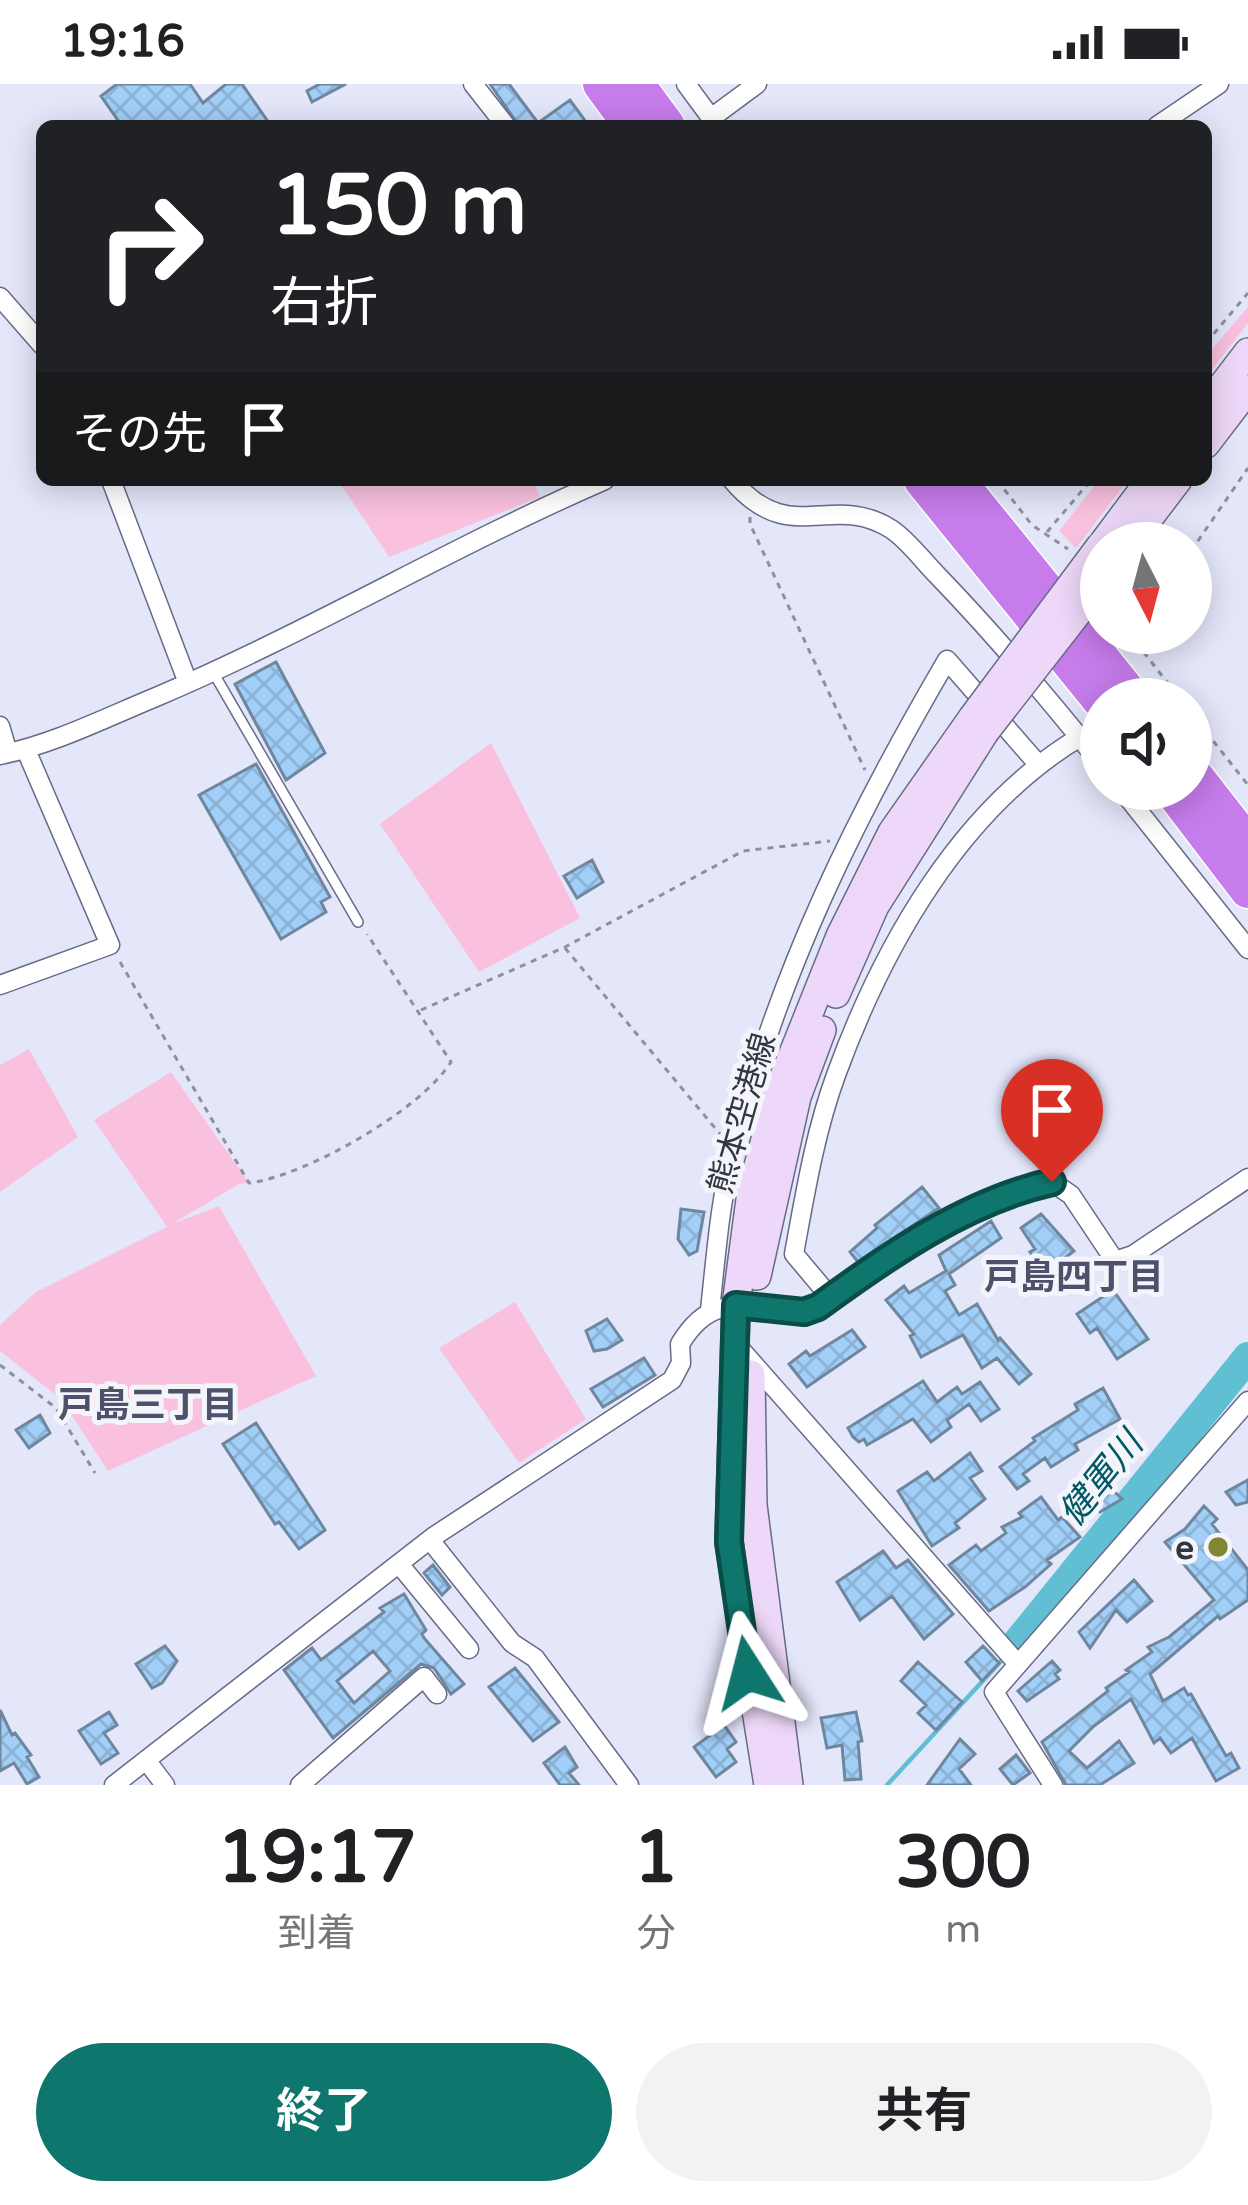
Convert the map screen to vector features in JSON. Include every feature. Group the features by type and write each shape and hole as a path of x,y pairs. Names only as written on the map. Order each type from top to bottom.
{"highway":[{"path":"601,84 628,120"},
{"path":"636,84 663,120"},
{"path":"927,486 1082,678"},
{"path":"962,486 1117,678"},
{"path":"1212,798 1248,844"},
{"path":"1187,810 1248,890"}],"main road":[{"path":"1212,399 1248,352"},
{"path":"1212,436 1248,389"},
{"name":"熊本空港線","path":"1133,522 1148,486"},
{"name":"熊本空港線","path":"1139,522 1172,486"},
{"name":"熊本空港線","path":"978,725 1080,576"},
{"name":"熊本空港線","path":"789,1785 753,1505 742,1349 732,1307 751,1192 778,1091 840,936 892,832 1080,607"},
{"name":"熊本空港線","path":"742,1349 729,1542 767,1785"}],"street":[{"path":"473,84 501,120"},
{"path":"686,84 713,120"},
{"path":"716,120 757,84"},
{"path":"1166,120 1219,84"},
{"path":"0,297 36,338"},
{"path":"113,486 188,683"},
{"path":"11,753 213,672 593,486"},
{"path":"737,486 752,503 790,518 850,515 893,530 971,610 1080,736 1036,763 977,825 920,899 874,988 836,1076 809,1167 794,1254 831,1298"},
{"path":"732,1307 733,1149 807,927 873,787 946,660 1036,763"},
{"path":"0,726 110,945 0,985"},
{"path":"1138,810 1248,950"},
{"path":"115,1785 430,1540 672,1380 682,1363 680,1344 689,1328 732,1307 804,1312 960,1215 1011,1192 1052,1182 1070,1195 1115,1261 1132,1255 1248,1178"},
{"path":"742,1349 1017,1663"},
{"path":"1053,1785 994,1692 1248,1401"},
{"path":"430,1540 512,1643 535,1658 628,1785"},
{"path":"399,1564 470,1649"},
{"path":"300,1785 424,1677 436,1694"},
{"path":"146,1760 165,1785"}],"lane":[{"path":"213,672 358,922"}],"path":[{"path":"1212,336 1248,293"},
{"path":"1211,522 1248,468"},
{"path":"1002,486 1032,525 1073,554"},
{"path":"1046,533 1085,486"},
{"path":"752,503 750,524 873,787"},
{"path":"1212,740 1248,785"},
{"path":"419,1011 565,947 743,851 848,838"},
{"path":"110,945 249,1184 276,1178 398,1115 440,1080 451,1062 358,922"},
{"path":"565,947 733,1149"},
{"path":"0,1365 56,1408 95,1473"}],"shaded area":[{"path":"1248,307 1248,323 1212,369 1212,349"},
{"path":"342,486 535,486 540,497 389,557"},
{"path":"1094,486 1123,486 1096,522 1080,522 1076,548 1059,531"},
{"path":"491,743 580,918 479,972 380,824"},
{"path":"29,1049 78,1137 0,1192 0,1065"},
{"path":"171,1072 249,1183 239,1184 172,1224 219,1206 316,1376 108,1471 61,1399 0,1351 0,1325 36,1292 167,1227 94,1120"},
{"path":"515,1302 586,1419 519,1463 439,1348"}],"building":[{"path":"117,84 190,84 203,103 226,84 242,84 267,120 118,120 101,96"},
{"path":"320,84 346,84 312,102 307,91"},
{"path":"490,84 509,84 536,120 515,120"},
{"path":"570,100 585,120 542,120"},
{"path":"276,662 325,753 286,780 235,684"},
{"path":"256,764 330,897 321,902 326,912 281,939 199,795"},
{"path":"592,860 603,882 577,898 564,876"},
{"path":"922,1187 939,1208 858,1262 850,1252"},
{"path":"681,1209 704,1212 697,1251 689,1255 678,1239"},
{"path":"1041,1214 1074,1251 1045,1273 1021,1228"},
{"path":"991,1221 1001,1238 949,1274 955,1285 945,1291 959,1315 977,1304 998,1340 1031,1374 1019,1384 997,1358 982,1368 963,1335 921,1357 910,1336 914,1334 886,1300 904,1286 909,1293 946,1271 939,1255"},
{"path":"1113,1290 1148,1339 1117,1359 1097,1328 1090,1333 1077,1314"},
{"path":"607,1319 622,1340 594,1351 586,1331"},
{"path":"852,1330 865,1347 807,1387 789,1364"},
{"path":"644,1358 655,1375 603,1407 591,1389"},
{"path":"923,1381 937,1402 957,1387 962,1394 980,1382 999,1409 981,1421 969,1404 947,1420 951,1427 931,1442 913,1419 867,1445 864,1439 859,1442 853,1437 848,1428"},
{"path":"1103,1388 1120,1419 1075,1444 1078,1450 1051,1467 1045,1458 1023,1474 1029,1481 1017,1489 1000,1467 1033,1438 1078,1410 1075,1404"},
{"path":"40,1415 50,1433 29,1448 16,1430"},
{"path":"256,1423 325,1530 299,1549 279,1522 275,1524 223,1444"},
{"path":"970,1453 982,1471 970,1478 985,1499 955,1523 959,1528 932,1546 898,1491 927,1472 934,1481"},
{"path":"1102,1480 1122,1499 1100,1512 1084,1493"},
{"path":"1248,1480 1248,1502 1236,1505 1226,1492"},
{"path":"1041,1497 1058,1520 1062,1517 1080,1537 1047,1560 1051,1564 1025,1587 989,1611 949,1565 976,1545 981,1551 1006,1533 1002,1527 1022,1517 1019,1513"},
{"path":"1204,1506 1217,1519 1212,1524 1248,1570 1248,1600 1218,1616 1150,1674 1163,1701 1184,1688 1191,1694 1226,1756 1231,1753 1239,1768 1216,1781 1192,1738 1171,1753 1160,1738 1154,1743 1131,1699 1069,1751 1087,1768 1119,1741 1134,1763 1100,1785 1066,1785 1042,1742 1152,1652 1148,1647 1169,1637 1214,1600 1165,1542 1185,1529"},
{"path":"883,1551 896,1568 908,1560 953,1614 924,1639 892,1596 860,1620 837,1582"},
{"path":"433,1565 450,1587 442,1595 424,1573"},
{"path":"1134,1580 1152,1601 1127,1622 1116,1610 1090,1648 1079,1632"},
{"path":"404,1594 426,1630 424,1638 464,1684 451,1694 434,1668 421,1664 333,1738 284,1670 312,1648 321,1660 384,1612 380,1608","holes":["373,1651 390,1671 354,1703 337,1681"]},
{"path":"165,1646 177,1661 162,1683 152,1688 136,1664"},
{"path":"983,1646 999,1663 982,1681 966,1662"},
{"path":"1052,1661 1060,1670 1055,1674 1059,1679 1027,1701 1018,1691"},
{"path":"918,1662 962,1702 936,1730 918,1713 926,1705 901,1681"},
{"path":"515,1668 559,1722 533,1741 489,1687"},
{"path":"0,1710 12,1735 31,1755 27,1757 39,1777 27,1784 14,1763 0,1771"},
{"path":"109,1712 117,1725 104,1733 118,1753 101,1764 79,1731"},
{"path":"856,1712 862,1741 858,1742 861,1779 845,1780 842,1745 827,1748 821,1718"},
{"path":"724,1725 736,1742 727,1749 736,1762 716,1777 694,1747"},
{"path":"960,1739 975,1754 959,1769 971,1785 927,1785"},
{"path":"565,1747 577,1767 569,1773 579,1785 560,1785 544,1763"},
{"path":"1016,1755 1030,1773 1013,1785 1000,1769"}],"waterway":[{"name":"健軍川","path":"1013,1648 1248,1357"},
{"path":"887,1785 1002,1660"}],"place":[{"name":"e","path":"1218,1547"}],"district":[{"name":"戸島四丁目","path":"1074,1276"},
{"name":"戸島三丁目","path":"148,1404"}],"route":[{"path":"748,1673 729,1542 736,1305 804,1312 818,1307 960,1215 1011,1192 1052,1182"}]}
